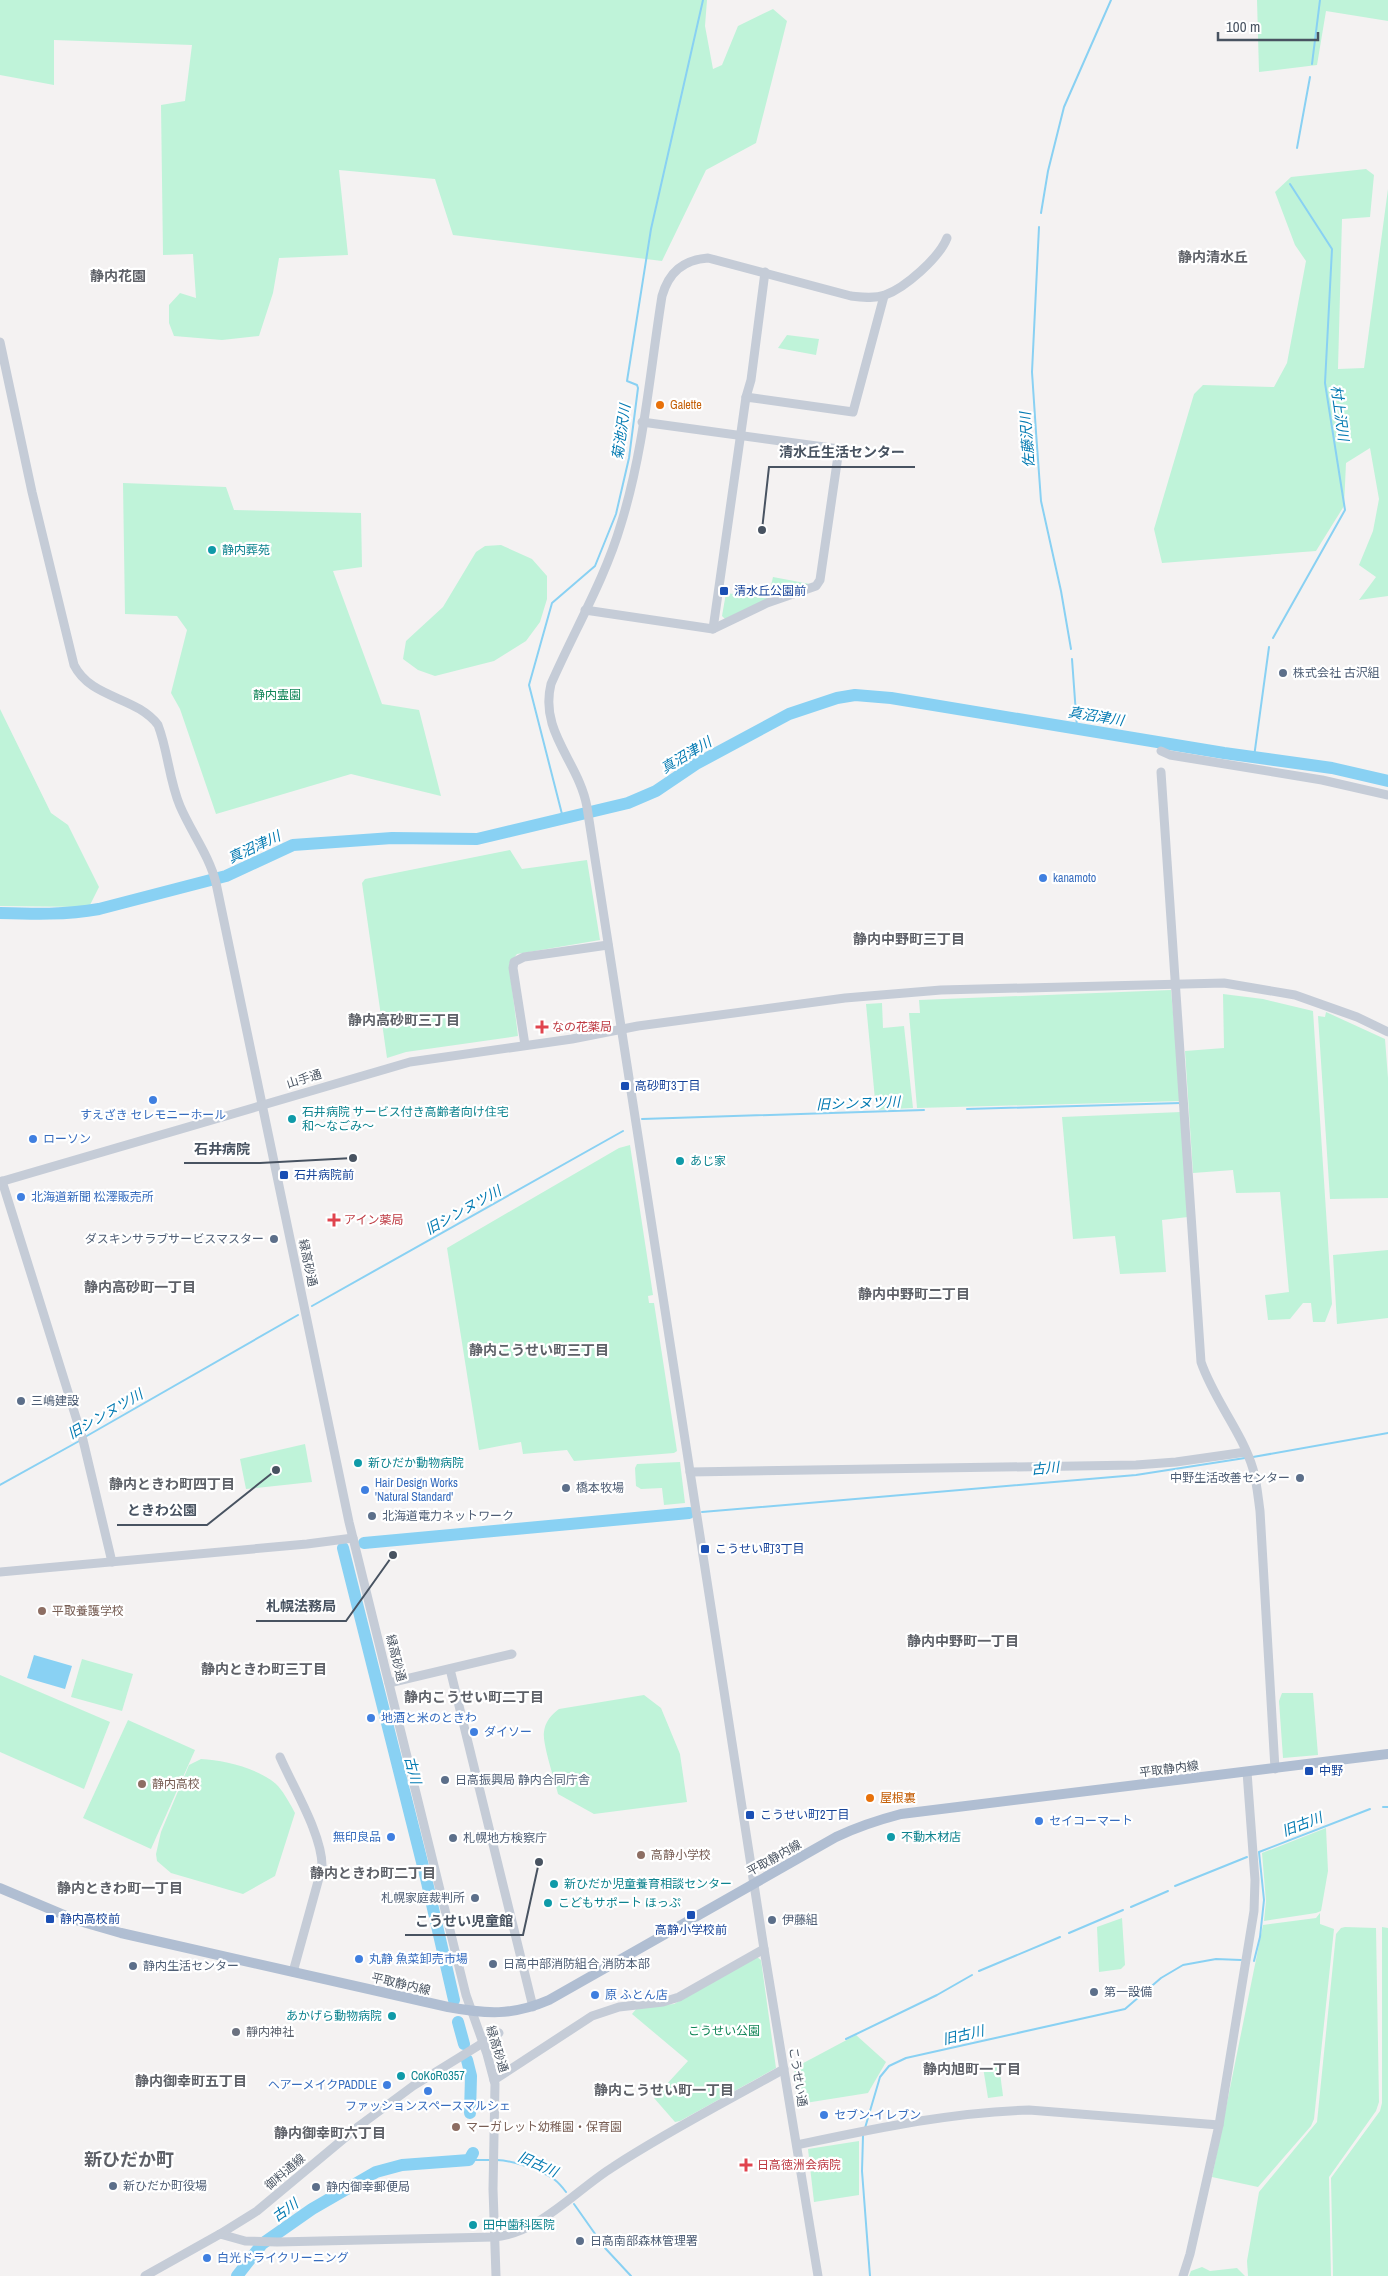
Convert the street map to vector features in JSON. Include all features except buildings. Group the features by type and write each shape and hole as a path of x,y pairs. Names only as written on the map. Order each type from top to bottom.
{"main road":[{"name":"平取静内線","path":"0,1888 76,1920 103,1929 472,2011 500,2013 533,2007 549,2000 836,1837 858,1826 881,1819 918,1812 1388,1754"}],"street":[{"path":"746,397 853,412 884,296 903,287 930,261 944,245 947,238"},
{"name":"こうせい通","path":"818,2276 764,1949 587,807 580,780 554,732 548,707 551,684 613,548 621,524 634,473 662,296 673,273 686,262 708,258 851,296 871,298 884,296"},
{"path":"714,629 765,272"},
{"name":"緑高砂通","path":"0,342 26,463 74,665 78,672 91,684 104,692 137,706 152,717 158,725 173,787 180,806 213,872 216,883 353,1538 472,2011 494,2080 493,2160 496,2276"},
{"path":"585,610 714,629 767,604 816,586 820,580 839,449 642,422"},
{"path":"1161,752 1330,782 1388,795"},
{"path":"1161,772 1202,1362 1211,1388 1246,1452 1256,1481 1260,1511 1275,1769"},
{"path":"525,1045 513,968 514,962 524,957 608,945"},
{"name":"山手通","path":"1,1182 410,1062 802,1003 883,994 1176,983 1224,983 1295,995 1357,1017 1388,1032"},
{"path":"1,1182 82,1438 112,1562"},
{"path":"690,1472 1136,1465 1176,1462 1246,1452"},
{"path":"0,1572 353,1538"},
{"path":"389,1683 512,1654"},
{"path":"450,1669 533,2007"},
{"path":"280,1757 318,1838 322,1854 322,1867 292,1972"},
{"path":"1183,2276 1190,2254 1219,2125 1254,1911 1254,1880 1247,1772"},
{"path":"494,2080 592,2016 613,2009 663,2002 679,1997 764,1949"},
{"name":"御料通線","path":"146,2276 220,2234 263,2206 359,2126 413,2086 498,2033"},
{"path":"220,2234 244,2242 507,2236 528,2227 612,2167 715,2106 784,2069"},
{"path":"797,2144 982,2112 1029,2110 1219,2125"}],"green space":[{"path":"0,0 707,0 705,26 713,69 722,65 738,26 773,9 787,21 756,143 706,170 662,261 453,235 435,179 339,170 348,255 279,258 273,293 259,336 222,340 174,336 169,323 169,305 180,293 196,298 193,254 163,255 161,105 185,101 192,45 54,40 54,85 0,75"},
{"path":"1257,0 1388,0 1388,21 1326,11 1317,65 1259,72"},
{"path":"1366,169 1374,175 1370,217 1342,219 1338,369 1364,368 1388,189 1388,596 1359,600 1376,577 1359,565 1373,531 1379,499 1370,448 1346,463 1344,506 1316,551 1162,563 1154,529 1194,394 1203,385 1274,387 1287,363 1306,261 1295,245 1275,192 1291,177"},
{"path":"787,335 819,339 816,355 778,348"},
{"name":"静内霊園","path":"123,483 226,487 234,510 361,513 362,567 333,571 382,704 419,710 441,796 351,774 216,814 180,709 171,693 187,630 177,616 125,614"},
{"path":"501,545 532,559 547,576 547,599 540,622 526,641 494,661 435,676 418,670 403,659 406,641 443,607 476,552 485,546"},
{"path":"773,577 810,584 775,595 769,594"},
{"path":"726,593 767,599 725,619 722,616"},
{"path":"0,709 51,813 68,825 99,887 89,907 0,906"},
{"path":"510,850 522,869 587,860 600,940 517,954 509,964 518,1036 406,1052 387,1058 362,883 365,879"},
{"path":"1171,990 1181,1101 917,1108 909,1013 920,1013 919,1000"},
{"path":"1223,994 1263,999 1313,1011 1332,1304 1325,1322 1313,1322 1311,1303 1303,1303 1290,1319 1268,1320 1265,1295 1289,1292 1280,1192 1236,1193 1233,1170 1193,1173 1185,1051 1224,1048"},
{"path":"882,1003 883,1028 904,1026 913,1108 876,1110 866,1004"},
{"path":"1326,1012 1385,1039 1388,1078 1388,1198 1330,1199 1318,1016 1325,1017"},
{"path":"1181,1112 1188,1217 1162,1220 1166,1272 1120,1274 1115,1236 1073,1239 1062,1117"},
{"path":"630,1145 653,1295 648,1296 649,1303 654,1303 677,1451 674,1453 574,1461 567,1450 523,1454 521,1442 479,1450 447,1248 619,1148"},
{"path":"1388,1250 1388,1318 1337,1324 1333,1255"},
{"path":"305,1444 312,1482 246,1489 240,1459"},
{"path":"680,1462 685,1503 664,1505 662,1488 641,1489 636,1486 635,1468 637,1464"},
{"path":"82,1659 133,1674 122,1711 71,1697"},
{"path":"0,1675 110,1722 84,1789 0,1752"},
{"path":"1282,1693 1313,1693 1318,1755 1283,1758 1279,1701"},
{"path":"644,1695 661,1708 680,1754 687,1802 594,1814 558,1794 544,1737 547,1722 551,1716 559,1709"},
{"path":"128,1720 195,1750 151,1849 83,1818"},
{"path":"201,1759 242,1766 271,1780 278,1786 295,1813 275,1876 243,1894 171,1873 157,1861 156,1854 161,1832 189,1765"},
{"path":"1326,1828 1328,1871 1321,1911 1264,1921 1266,1901 1262,1853"},
{"path":"1320,1913 1320,1924 1334,1929 1314,2119 1311,2126 1258,2187 1212,2177 1263,1925 1316,1918"},
{"path":"1122,1918 1125,1965 1121,1969 1099,1972 1097,1927"},
{"path":"1382,1927 1388,1928 1388,2276 1333,2276 1331,2178 1380,2111 1382,2103"},
{"path":"1341,1928 1376,1928 1379,2102 1376,2111 1329,2177 1331,2276 1248,2276 1247,2261 1259,2192 1317,2122 1336,1934"},
{"name":"こうせい公園","path":"757,1957 761,1960 776,2068 675,2122 654,2098 688,2061 632,2014 637,2008 674,2004"},
{"path":"856,2035 886,2062 868,2093 799,2104 794,2068"},
{"path":"999,2065 1003,2096 988,2098 983,2067"},
{"path":"859,2141 859,2195 814,2202 808,2149"},
{"path":"1202,2267 1210,2271 1237,2268 1245,2276 1189,2276 1191,2271"}],"water":[{"path":"34,1655 72,1666 65,1689 27,1678"}],"waterway":[{"name":"菊池沢川","path":"563,818 529,685 552,603 595,566 616,514 629,458 638,388 637,385 627,381 651,229 703,0"},
{"name":"佐藤沢川","path":"1041,213 1048,171 1064,107 1111,0"},
{"name":"村上沢川","path":"1312,64 1320,0"},
{"name":"村上沢川","path":"1297,148 1310,77"},
{"name":"村上沢川","path":"1273,638 1345,510 1325,383 1332,249 1290,184"},
{"name":"佐藤沢川","path":"1039,227 1032,372 1041,501 1061,591 1071,649"},
{"name":"村上沢川","path":"1254,757 1269,647"},
{"name":"佐藤沢川","path":"1072,659 1077,728"},
{"name":"真沼津川","path":"0,913 62,913 99,909 226,876 293,845 392,838 477,839 628,803 656,791 696,764 789,714 837,698 855,695 891,698 1224,753 1332,768 1388,781"},
{"name":"旧シンヌツ川","path":"967,1109 1181,1103"},
{"name":"旧シンヌツ川","path":"642,1119 924,1110"},
{"name":"旧シンヌツ川","path":"312,1306 623,1131"},
{"name":"旧シンヌツ川","path":"85,1437 298,1315"},
{"name":"古川","path":"1253,1457 1388,1433"},
{"name":"旧シンヌツ川","path":"0,1485 81,1440"},
{"name":"古川","path":"702,1512 1136,1475 1245,1458"},
{"name":"古川","path":"364,1543 689,1513"},
{"name":"古川","path":"343,1548 426,1878 454,2000"},
{"name":"旧古川","path":"1383,1807 1388,1807"},
{"name":"旧古川","path":"1254,1961 1260,1937 1264,1900 1259,1852 1370,1809"},
{"path":"1175,1886 1247,1857"},
{"path":"1131,1907 1168,1891"},
{"path":"1069,1933 1123,1910"},
{"path":"979,1971 1060,1937"},
{"name":"旧古川","path":"865,2128 880,2077 889,2066 906,2058 1125,2009 1161,1978 1183,1965 1216,1959 1241,1960"},
{"path":"846,2039 937,1995 972,1975"},
{"name":"古川","path":"458,2022 464,2044"},
{"name":"古川","path":"467,2060 471,2076 470,2113"},
{"name":"旧古川","path":"863,2136 862,2171 870,2276"},
{"name":"古川","path":"237,2276 262,2244 312,2209 376,2172 402,2165 469,2160 473,2153"},
{"name":"旧古川","path":"469,2160 490,2160"},
{"name":"旧古川","path":"497,2160 520,2164 543,2173 556,2181 566,2192"},
{"name":"旧古川","path":"574,2204 605,2248 631,2276"}],"place":[{"name":"Galette","path":"660,405"},
{"name":"清水丘生活センター","path":"762,530"},
{"name":"静内葬苑","path":"212,550"},
{"name":"清水丘公園前","path":"724,591"},
{"name":"株式会社 古沢組","path":"1283,673"},
{"name":"kanamoto","path":"1043,878"},
{"name":"なの花薬局","path":"542,1027"},
{"name":"高砂町3丁目","path":"625,1086"},
{"name":"すえざき セレモニーホール","path":"153,1100"},
{"name":"石井病院 サービス付き高齢者向け住宅 和～なごみ～","path":"292,1119"},
{"name":"ローソン","path":"33,1139"},
{"name":"石井病院","path":"353,1158"},
{"name":"あじ家","path":"680,1161"},
{"name":"石井病院前","path":"284,1175"},
{"name":"北海道新聞 松澤販売所","path":"21,1197"},
{"name":"アイン薬局","path":"334,1220"},
{"name":"ダスキンサラブサービスマスター","path":"274,1239"},
{"name":"三嶋建設","path":"21,1401"},
{"name":"新ひだか動物病院","path":"358,1463"},
{"name":"ときわ公園","path":"276,1470"},
{"name":"中野生活改善センター","path":"1300,1478"},
{"name":"橋本牧場","path":"566,1488"},
{"name":"Hair Design Works 'Natural Standard'","path":"365,1490"},
{"name":"北海道電力ネットワーク","path":"372,1516"},
{"name":"こうせい町3丁目","path":"705,1549"},
{"name":"札幌法務局","path":"393,1555"},
{"name":"平取養護学校","path":"42,1611"},
{"name":"地酒と米のときわ","path":"371,1718"},
{"name":"ダイソー","path":"474,1732"},
{"name":"中野","path":"1309,1771"},
{"name":"日高振興局 静内合同庁舎","path":"445,1780"},
{"name":"静内高校","path":"142,1784"},
{"name":"屋根裏","path":"870,1798"},
{"name":"こうせい町2丁目","path":"750,1815"},
{"name":"セイコーマート","path":"1039,1821"},
{"name":"無印良品","path":"391,1837"},
{"name":"不動木材店","path":"891,1837"},
{"name":"札幌地方検察庁","path":"453,1838"},
{"name":"高静小学校","path":"641,1855"},
{"name":"こうせい児童館","path":"539,1862"},
{"name":"新ひだか児童養育相談センター","path":"554,1884"},
{"name":"札幌家庭裁判所","path":"475,1898"},
{"name":"こどもサポート ほっぷ","path":"548,1903"},
{"name":"高静小学校前","path":"691,1915"},
{"name":"静内高校前","path":"50,1919"},
{"name":"伊藤組","path":"772,1920"},
{"name":"丸静 魚菜卸売市場","path":"359,1959"},
{"name":"日高中部消防組合 消防本部","path":"493,1964"},
{"name":"静内生活センター","path":"133,1966"},
{"name":"第一設備","path":"1094,1992"},
{"name":"原 ふとん店","path":"595,1995"},
{"name":"あかげら動物病院","path":"392,2016"},
{"name":"靜内神社","path":"236,2032"},
{"name":"CoKoRo357","path":"401,2076"},
{"name":"ヘアーメイクPADDLE","path":"387,2085"},
{"name":"ファッションスペースマルシェ","path":"428,2091"},
{"name":"セブン-イレブン","path":"824,2115"},
{"name":"マーガレット幼稚園・保育園","path":"456,2127"},
{"name":"日高徳洲会病院","path":"746,2165"},
{"name":"新ひだか町役場","path":"113,2186"},
{"name":"静内御幸郵便局","path":"316,2187"},
{"name":"田中歯科医院","path":"473,2225"},
{"name":"日高南部森林管理署","path":"580,2241"},
{"name":"白光ドライクリーニング","path":"207,2258"}],"district":[{"name":"静内清水丘","path":"1213,257"},
{"name":"静内花園","path":"118,276"},
{"name":"静内中野町三丁目","path":"909,939"},
{"name":"静内高砂町三丁目","path":"404,1020"},
{"name":"静内高砂町一丁目","path":"140,1287"},
{"name":"静内中野町二丁目","path":"914,1294"},
{"name":"静内こうせい町三丁目","path":"539,1350"},
{"name":"静内ときわ町四丁目","path":"172,1484"},
{"name":"静内中野町一丁目","path":"963,1641"},
{"name":"静内ときわ町三丁目","path":"264,1669"},
{"name":"静内こうせい町二丁目","path":"474,1697"},
{"name":"静内ときわ町二丁目","path":"373,1873"},
{"name":"静内ときわ町一丁目","path":"120,1888"},
{"name":"静内旭町一丁目","path":"972,2069"},
{"name":"静内御幸町五丁目","path":"191,2081"},
{"name":"静内こうせい町一丁目","path":"664,2090"},
{"name":"静内御幸町六丁目","path":"330,2133"},
{"name":"新ひだか町","path":"129,2160"}]}
